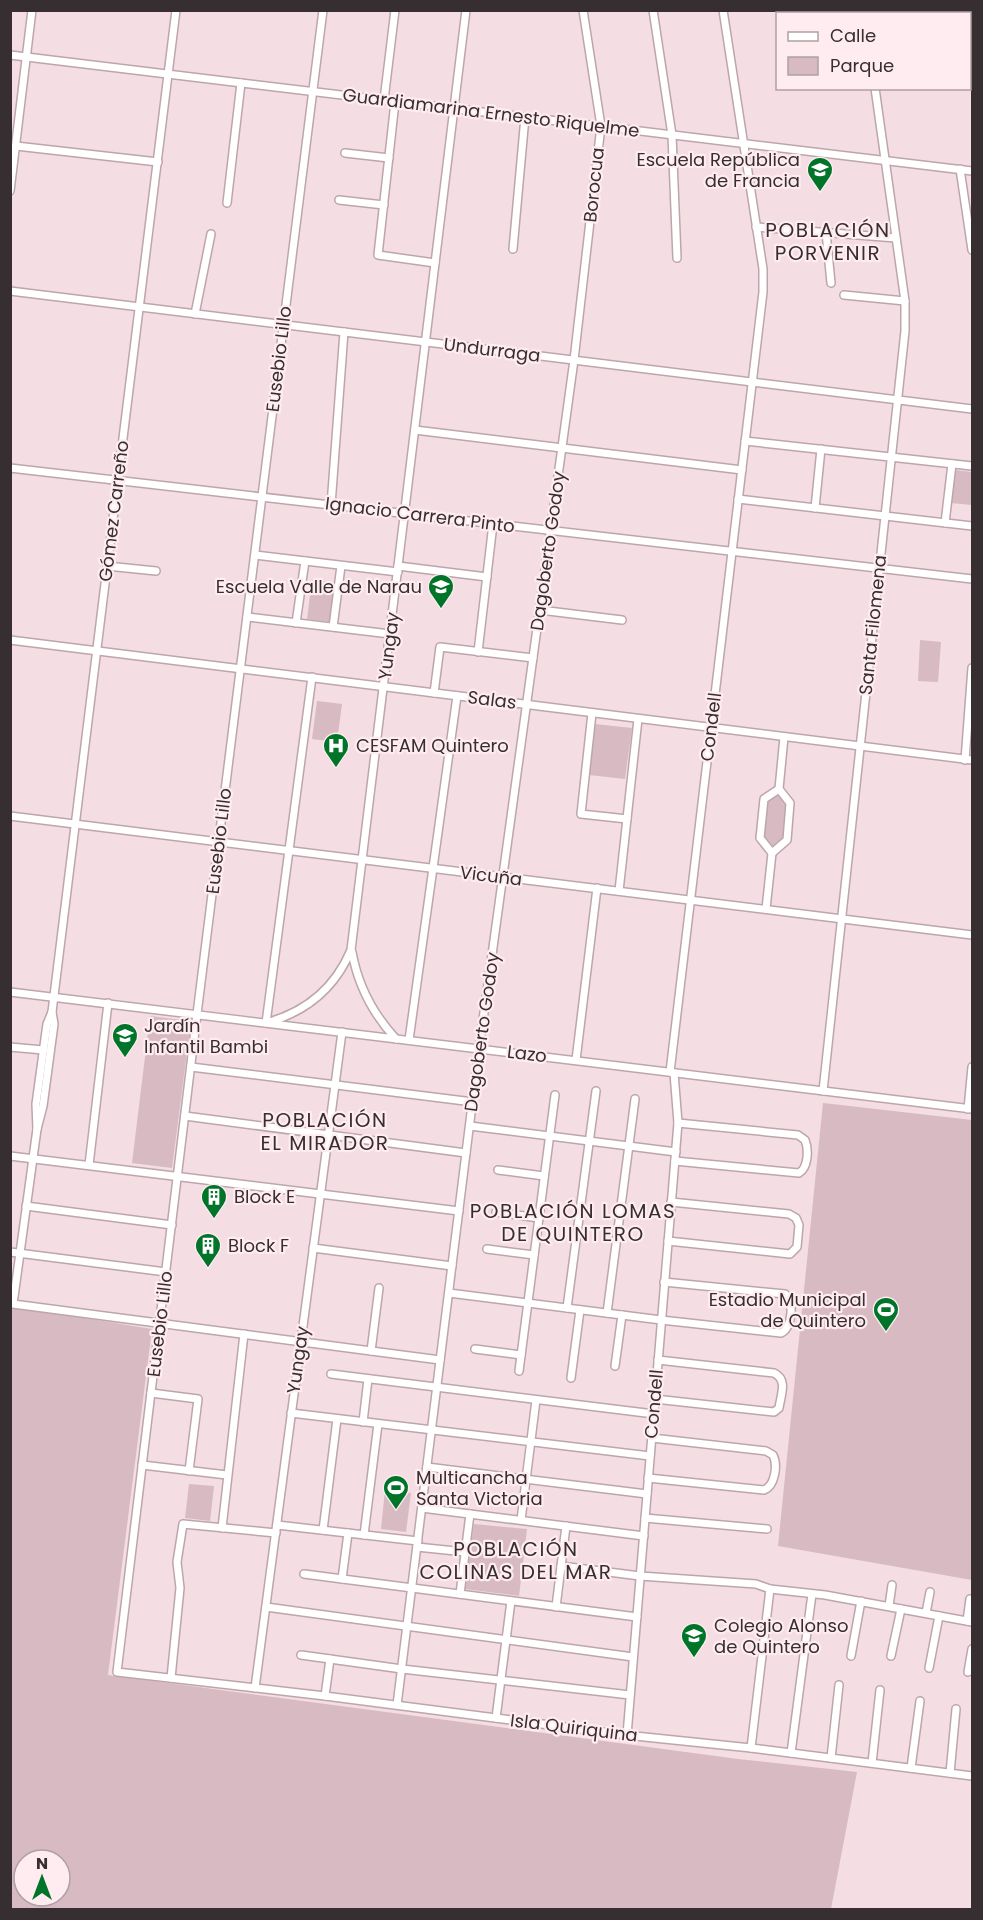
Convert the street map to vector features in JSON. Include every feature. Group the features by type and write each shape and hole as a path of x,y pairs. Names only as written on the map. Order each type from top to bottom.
{"street":[{"path":"10,191 32,10"},
{"name":"Gómez Carreño","path":"37,1129 36,1104 47,1024 52,1012 54,997 176,10"},
{"name":"Eusebio Lillo","path":"117,1672 323,10"},
{"path":"384,100 395,10"},
{"name":"Yungay","path":"266,1023 298,1011 316,999 337,977 351,950 466,10"},
{"name":"Borocua","path":"574,360 601,126 583,10"},
{"path":"653,10 672,135 676,258"},
{"name":"Condell","path":"627,1735 678,1123 672,1072 763,281 723,10"},
{"name":"Guardiamarina Ernesto Riquelme","path":"10,55 972,171"},
{"path":"227,203 241,83"},
{"name":"Santa Filomena","path":"823,1090 905,331 905,301 875,90"},
{"path":"395,102 378,255 435,263"},
{"path":"513,249 525,117"},
{"path":"16,146 158,162"},
{"path":"345,153 389,158"},
{"path":"960,169 972,250"},
{"path":"339,200 384,205"},
{"path":"756,227 896,238"},
{"path":"826,232 831,283"},
{"path":"195,314 211,234"},
{"name":"Undurraga","path":"10,291 972,409"},
{"path":"844,295 905,301"},
{"path":"331,505 344,332"},
{"name":"Dagoberto Godoy","path":"397,1705 479,1049 574,360"},
{"path":"415,430 742,470"},
{"path":"745,441 972,466"},
{"path":"815,508 821,450"},
{"path":"945,523 952,464"},
{"name":"Ignacio Carrera Pinto","path":"10,468 972,579"},
{"path":"738,499 972,526"},
{"path":"478,652 493,524"},
{"path":"255,555 341,566 487,577"},
{"path":"296,623 305,561"},
{"path":"108,566 156,571"},
{"path":"333,627 341,566"},
{"path":"540,610 622,621"},
{"path":"247,617 390,634"},
{"name":"Salas","path":"10,639 969,760"},
{"path":"434,693 440,647 533,658"},
{"path":"969,760 972,668"},
{"path":"266,1023 312,677"},
{"path":"409,1040 457,696"},
{"path":"592,713 581,814 627,819"},
{"path":"619,891 638,718"},
{"path":"766,909 772,854 787,840 790,803 779,789 784,737"},
{"path":"772,854 760,838 764,799 779,789"},
{"name":"Vicuña","path":"10,816 972,935"},
{"path":"576,1060 597,888"},
{"name":"Yungay","path":"351,950 357,975 367,999 380,1020 396,1039"},
{"name":"Lazo","path":"10,992 970,1109"},
{"path":"89,1165 108,1003"},
{"name":"Gómez Carreño","path":"52,1012 54,1024 51,1048 43,1106 37,1129 13,1304 160,1323"},
{"name":"Yungay","path":"255,1688 342,1032"},
{"path":"10,1047 43,1050"},
{"path":"191,1067 473,1102"},
{"path":"970,1109 972,1067"},
{"path":"567,1308 596,1091"},
{"path":"519,1371 555,1095"},
{"path":"607,1313 635,1098"},
{"path":"185,1116 466,1153"},
{"path":"675,1161 799,1173 803,1172 805,1167 807,1149 805,1140 798,1135 678,1123"},
{"path":"470,1125 675,1152"},
{"path":"10,1156 459,1211"},
{"path":"498,1170 544,1176"},
{"path":"668,1241 787,1254 794,1251 797,1245 799,1222 792,1215 671,1202"},
{"path":"26,1206 172,1225"},
{"path":"496,1212 539,1218"},
{"path":"313,1248 452,1266"},
{"path":"487,1249 534,1256"},
{"path":"10,1251 166,1272"},
{"path":"449,1293 781,1333 788,1327 791,1302 790,1297 785,1294 664,1282"},
{"path":"371,1352 379,1288"},
{"path":"571,1378 580,1310"},
{"path":"615,1366 622,1315"},
{"path":"160,1323 440,1360"},
{"path":"222,1527 244,1335"},
{"path":"475,1349 520,1355"},
{"path":"655,1399 774,1412 780,1406 783,1383 774,1373 658,1360"},
{"path":"331,1374 654,1414"},
{"path":"363,1422 368,1379"},
{"path":"151,1393 198,1399 189,1471"},
{"path":"521,1520 536,1400"},
{"path":"291,1413 650,1456"},
{"path":"323,1530 337,1419"},
{"path":"364,1535 378,1424"},
{"path":"648,1478 764,1490 769,1488 772,1482 775,1459 769,1452 652,1438"},
{"path":"142,1465 227,1475"},
{"path":"427,1467 647,1494"},
{"path":"422,1508 644,1536"},
{"path":"460,1594 470,1514"},
{"path":"645,1518 766,1529"},
{"path":"171,1678 180,1588 177,1562 183,1524 323,1530 465,1552"},
{"path":"556,1607 566,1526"},
{"path":"342,1579 348,1533"},
{"path":"561,1566 640,1576 756,1584 770,1589 861,1601 970,1621 970,1599"},
{"path":"304,1574 637,1617"},
{"path":"889,1606 892,1585"},
{"path":"751,1748 770,1589"},
{"path":"926,1613 930,1592"},
{"path":"791,1753 812,1594"},
{"path":"496,1718 511,1601"},
{"path":"851,1656 861,1601"},
{"path":"266,1607 633,1657"},
{"path":"891,1656 901,1609"},
{"path":"930,1668 939,1616"},
{"path":"968,1672 972,1649"},
{"path":"301,1655 630,1695"},
{"path":"325,1696 330,1659"},
{"name":"Isla Quiriquina","path":"117,1672 972,1776"},
{"path":"831,1758 839,1685"},
{"path":"872,1763 880,1690"},
{"path":"911,1768 920,1701"},
{"path":"950,1773 956,1709"}],"green space":[{"path":"955,470 972,472 972,505 951,503"},
{"path":"312,580 336,583 331,622 307,619"},
{"path":"920,640 941,642 938,682 918,681"},
{"path":"317,701 342,704 337,742 312,739"},
{"path":"595,724 632,728 625,779 589,775"},
{"path":"779,794 787,803 784,840 774,848 763,835 767,801"},
{"path":"150,1016 191,1021 172,1168 132,1163"},
{"name":"Estadio Municipal de Quintero","path":"823,1103 972,1120 972,1580 778,1546"},
{"path":"11,1306 152,1329 108,1675 738,1759 857,1772 831,1909 11,1910"},
{"path":"189,1484 214,1486 210,1521 185,1518"},
{"name":"Multicancha Santa Victoria","path":"385,1490 411,1493 406,1532 381,1529"},
{"path":"474,1524 527,1529 519,1596 465,1589"}],"place":[{"name":"Escuela República de Francia","path":"820,193"},
{"name":"Escuela Valle de Narau","path":"441,610"},
{"name":"CESFAM Quintero","path":"336,769"},
{"name":"Jardín Infantil Bambi","path":"125,1059"},
{"name":"Block E","path":"214,1220"},
{"name":"Block F","path":"208,1269"},
{"name":"Estadio Municipal de Quintero","path":"886,1333"},
{"name":"Multicancha Santa Victoria","path":"396,1511"},
{"name":"Colegio Alonso de Quintero","path":"694,1659"}],"district":[{"name":"POBLACIÓN PORVENIR","path":"828,242"},
{"name":"POBLACIÓN EL MIRADOR","path":"325,1132"},
{"name":"POBLACIÓN LOMAS DE QUINTERO","path":"573,1222"},
{"name":"POBLACIÓN COLINAS DEL MAR","path":"516,1560"}]}
